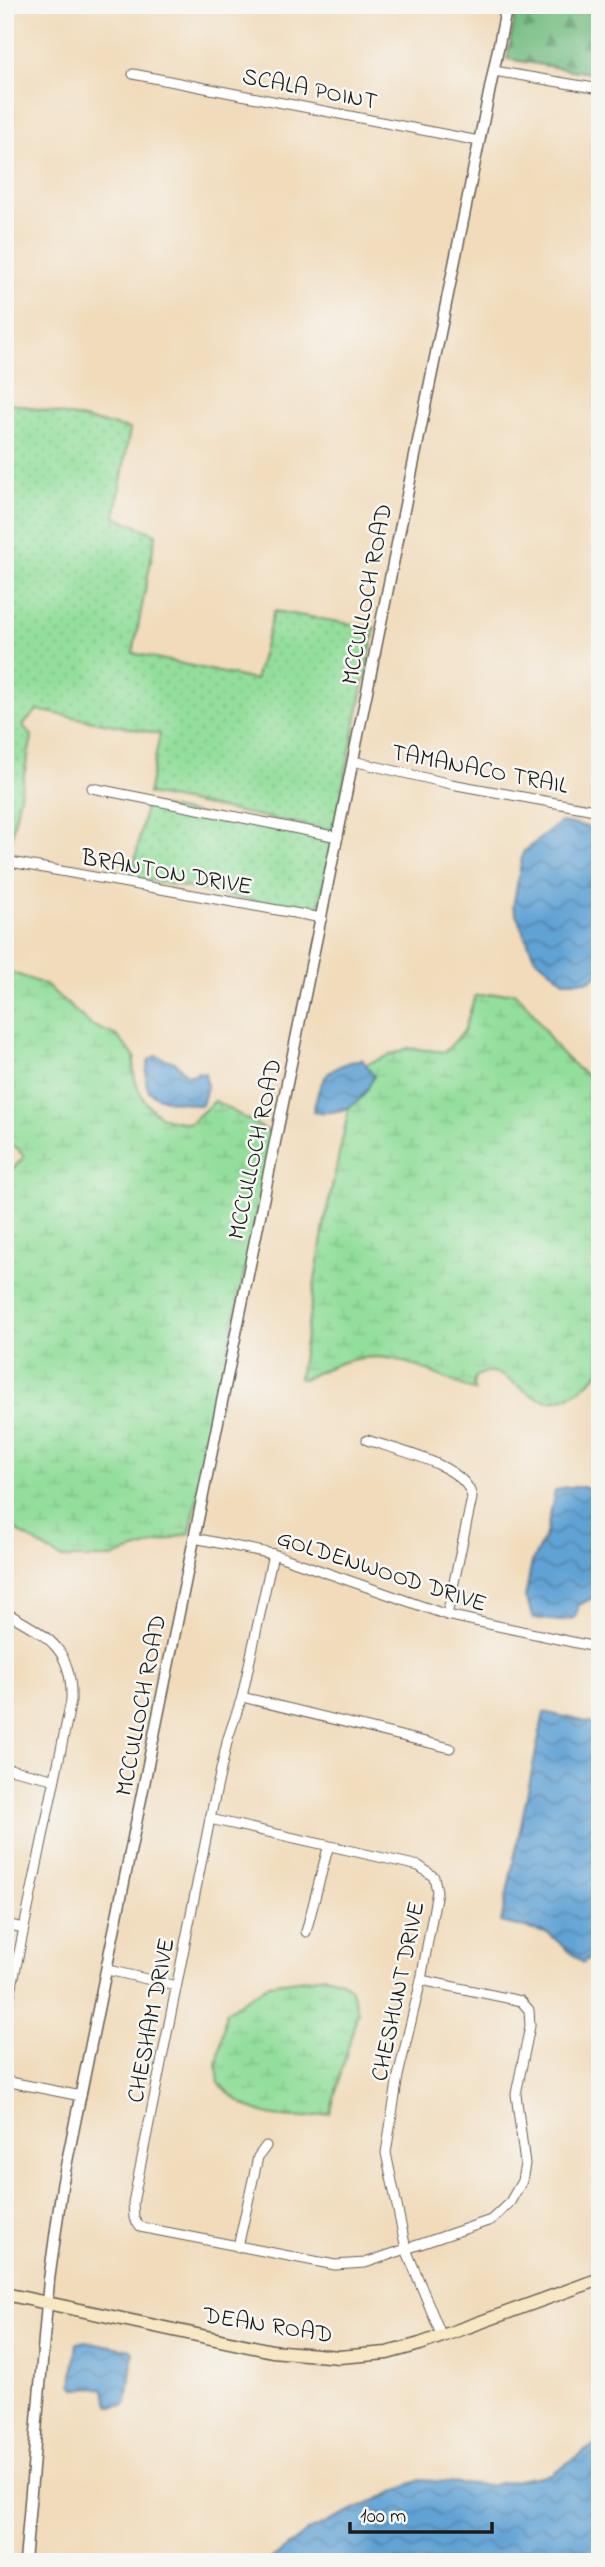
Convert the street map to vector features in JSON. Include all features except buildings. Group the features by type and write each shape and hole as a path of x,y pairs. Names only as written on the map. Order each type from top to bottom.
{"main road":[{"name":"DEAN ROAD","path":"5,2294 311,2356 376,2354 442,2337 600,2279"}],"street":[{"name":"MCCULLOCH ROAD","path":"26,2562 57,2221 507,5"},
{"path":"494,71 600,89"},
{"name":"SCALA POINT","path":"133,74 479,141"},
{"name":"TAMANACO TRAIL","path":"353,761 451,784 600,811"},
{"path":"92,788 338,836"},
{"name":"BRANTON DRIVE","path":"5,861 323,918"},
{"path":"367,1440 456,1472 470,1487 471,1498 447,1615"},
{"name":"GOLDENWOOD DRIVE","path":"194,1538 273,1554 447,1615 600,1648"},
{"name":"CHESHAM DRIVE","path":"273,1554 242,1697 228,1738 210,1819 133,2203 134,2218 140,2227 335,2265 365,2263 491,2220 510,2202 522,2181 525,2164 516,2094 530,2026 529,2010 521,2001 421,1980"},
{"path":"5,1612 55,1643 68,1665 71,1701 5,2020"},
{"path":"242,1697 450,1748"},
{"path":"5,1768 53,1779"},
{"name":"CHESHUNT DRIVE","path":"210,1819 328,1848 419,1866 434,1877 437,1891 421,1980 398,2076 386,2153 406,2249 442,2337"},
{"path":"306,1932 328,1848"},
{"path":"5,1924 24,1928"},
{"path":"108,1970 176,1986"},
{"path":"5,2081 81,2096"},
{"path":"238,2247 258,2157 266,2146"}],"green space":[{"path":"517,5 600,5 600,75 507,59"},
{"path":"5,402 130,429 115,517 156,534 133,653 255,680 274,611 375,628 334,831 148,794 160,734 37,710 23,725 32,737 8,853 5,852"},
{"path":"146,804 332,840 318,913 132,877"},
{"path":"5,970 46,985 91,1025 117,1036 135,1057 134,1074 139,1091 149,1106 162,1117 190,1123 215,1101 273,1134 190,1533 109,1558 60,1558 5,1523 5,1177 24,1157 16,1147 5,1145"},
{"path":"514,992 530,1009 561,1053 600,1085 600,1371 577,1392 558,1400 542,1399 502,1376 489,1372 475,1377 475,1391 409,1363 372,1357 352,1360 304,1379 299,1378 325,1220 352,1094 364,1065 408,1048 445,1052 464,1031 475,996"},
{"path":"325,1976 342,1981 350,1988 358,2011 330,2113 284,2118 256,2111 243,2104 219,2083 217,2066 226,2012 269,1984"}],"water":[{"path":"561,822 600,829 600,973 589,981 564,981 534,957 513,907 523,852"},
{"path":"156,1056 175,1062 188,1076 205,1073 207,1087 202,1105 161,1099 150,1092 146,1079 147,1071 149,1060"},
{"path":"362,1059 374,1076 363,1095 343,1110 313,1112 322,1082 327,1075 340,1066"},
{"path":"565,1487 600,1487 600,1583 596,1596 579,1605 575,1618 559,1621 534,1618 525,1597 532,1562 546,1534 555,1491"},
{"path":"544,1712 600,1725 600,1941 596,1952 583,1963 549,1934 501,1922"},
{"path":"85,2341 131,2350 133,2353 127,2403 123,2406 110,2406 103,2388 76,2389 72,2384 77,2343"},
{"path":"600,2441 600,2562 268,2562 308,2531 420,2480 489,2485 551,2474"}]}
